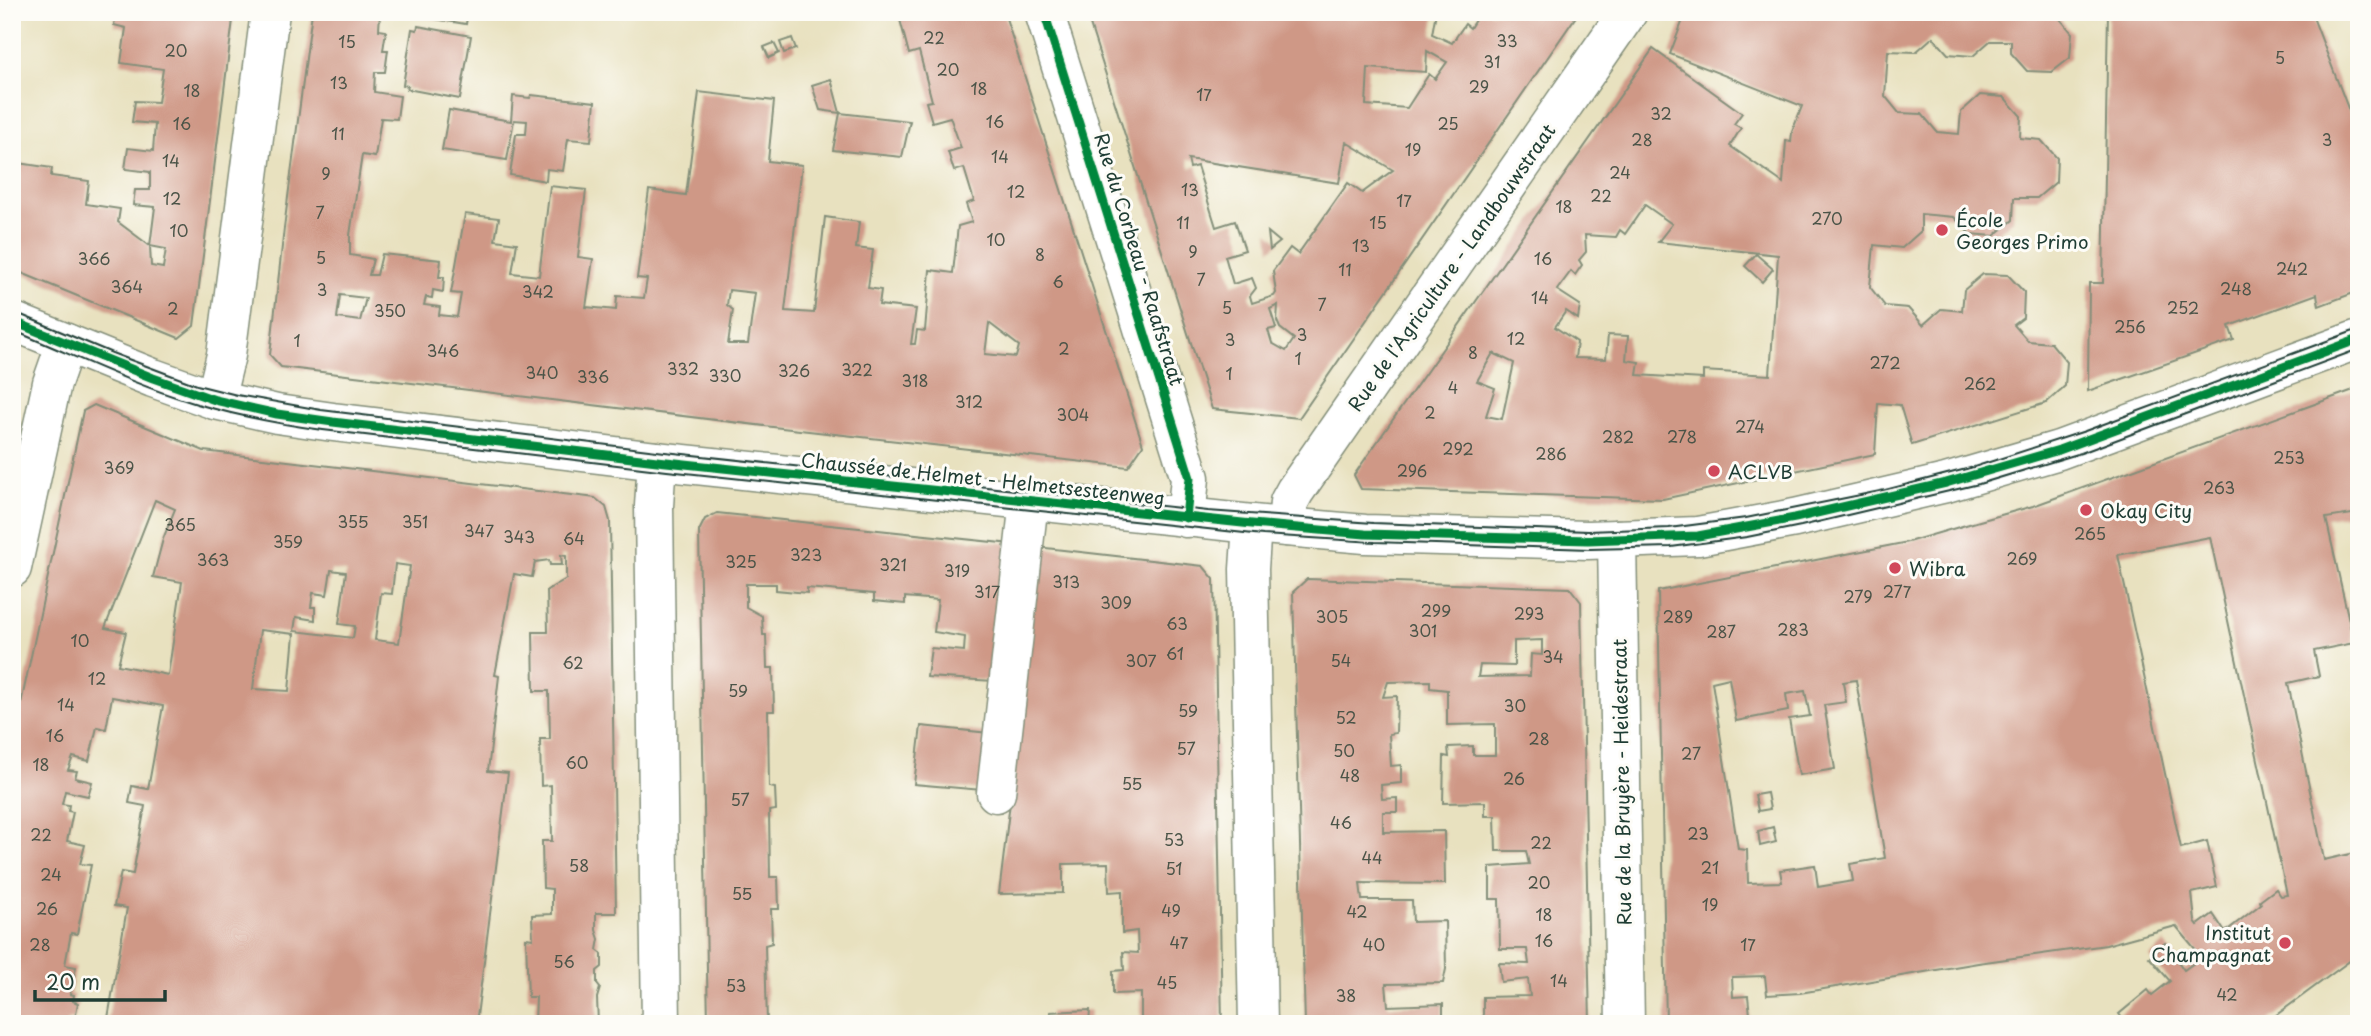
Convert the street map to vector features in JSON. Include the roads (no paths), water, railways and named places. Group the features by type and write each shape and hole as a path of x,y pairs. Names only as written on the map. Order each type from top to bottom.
{"street":[{"path":"215,400 226,355 270,12"},
{"name":"Rue du Corbeau - Raafstraat","path":"1044,12 1190,478 1186,518"},
{"name":"Rue de l'Agriculture - Landbouwstraat","path":"1258,1024 1249,569 1269,526 1289,502 1628,12"},
{"name":"Chaussée de Helmet - Helmetsesteenweg","path":"12,321 215,400 277,414 333,422 1269,526 1379,534 1617,540 1710,534 1795,518 1946,483 2059,450 2359,339"},
{"path":"12,568 52,383 66,343"},
{"path":"657,460 654,506 661,1024"},
{"path":"996,793 1029,501"},
{"name":"Rue de la Bruyère - Heidestraat","path":"1617,540 1625,1024"}],"tram line":[{"path":"12,311 197,385 321,410 665,452 1208,511 1373,523 1588,531 1669,528 1746,518 1885,490 1974,467 2085,431 2359,329"},
{"path":"12,330 127,379 197,404 259,419 323,430 667,471 1263,535 1375,542 1590,549 1671,547 1747,537 1979,484 2081,453 2359,349"}],"place":[{"name":"École Georges Primo","path":"1942,230"},
{"name":"ACLVB","path":"1714,471"},
{"name":"Okay City","path":"2086,510"},
{"name":"Wibra","path":"1895,568"},
{"name":"Institut Champagnat","path":"2285,943"}]}
